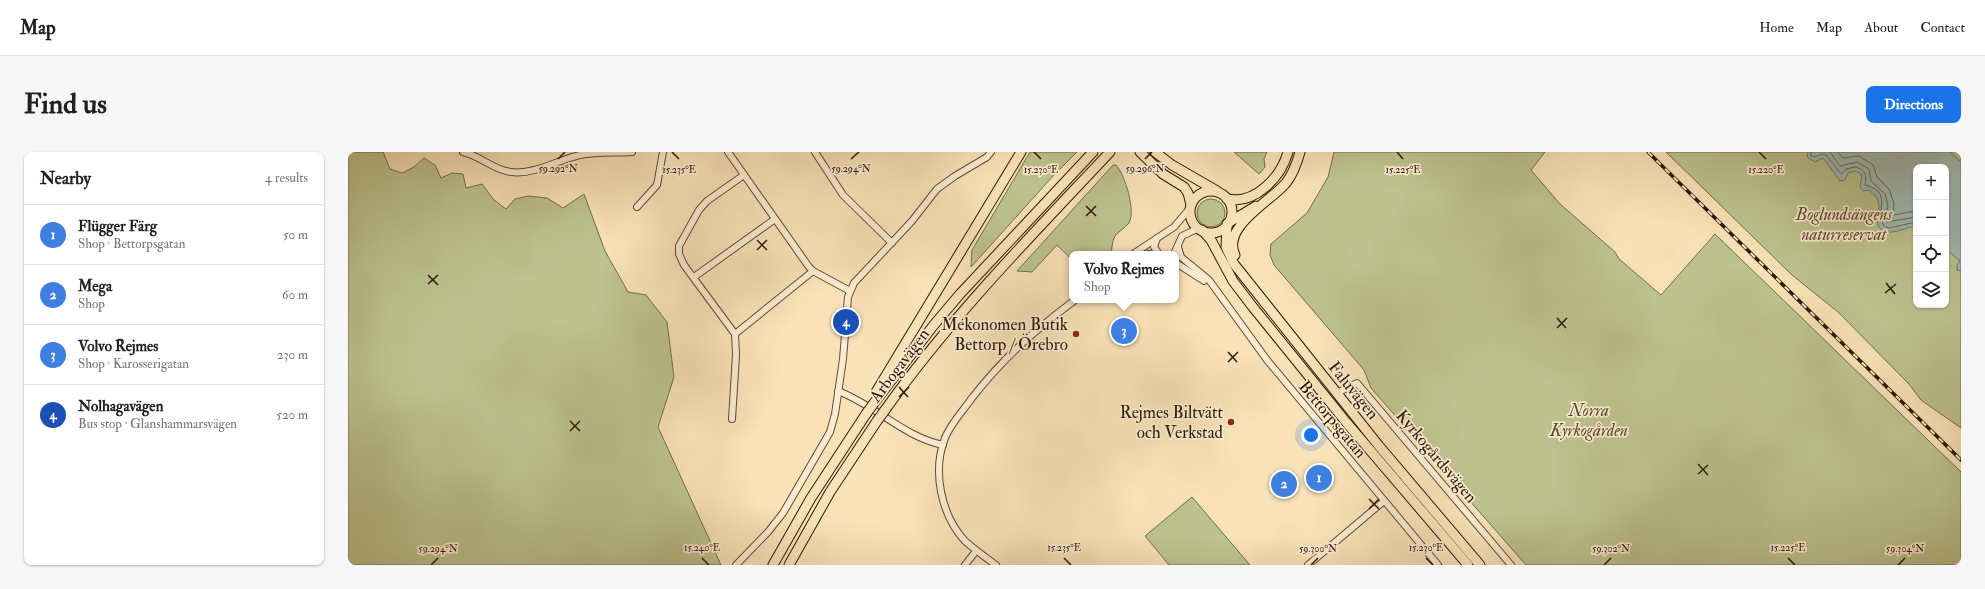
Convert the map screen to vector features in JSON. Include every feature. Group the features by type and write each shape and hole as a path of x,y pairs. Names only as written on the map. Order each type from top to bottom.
{"highway":[{"path":"874,403 874,395 1021,152"},
{"name":"Arbogavägen","path":"773,565 811,498 866,414 913,351 960,294 1093,152"},
{"name":"Arbogavägen","path":"789,565 830,492 877,421 922,360 980,291 1110,152"},
{"path":"1098,166 1115,152"},
{"path":"1140,152 1157,169 1184,187 1188,193 1192,219 1200,229 1216,232 1269,198"},
{"path":"1155,152 1172,165 1224,196 1231,209 1227,224"},
{"path":"1191,206 1196,197 1205,192 1214,191 1224,196 1244,199 1261,190 1278,174 1284,164 1288,152"},
{"path":"1263,300 1232,250 1233,237 1240,227 1289,179 1300,152"},
{"name":"Faluvägen","path":"1227,224 1225,242 1230,258 1337,394 1409,482 1480,565"},
{"name":"Faluvägen","path":"1200,229 1211,240 1225,269 1244,296 1409,497 1468,565"}],"street":[{"path":"464,152 477,157 496,169 513,173 532,170 587,154 632,152"},
{"path":"637,207 657,185 663,152"},
{"path":"728,152 813,271 850,291"},
{"path":"815,152 843,195 892,243"},
{"path":"736,565 775,523 822,449 830,432 843,359 848,298 850,291 858,279 892,243 937,189 955,176 987,157 991,152"},
{"path":"732,419 736,355 735,334 694,277 679,254 678,249 697,214 707,201 744,175"},
{"path":"1137,251 1177,224 1191,206"},
{"path":"694,277 775,219"},
{"path":"1176,251 1182,236 1200,229"},
{"path":"1157,251 1154,244 1158,237"},
{"name":"Bettorpsgatan","path":"1178,247 1182,258 1205,277 1267,360 1438,565"},
{"name":"Bettorpsgatan","path":"1179,265 1196,274 1212,287"},
{"path":"735,334 813,271"},
{"path":"996,565 976,551 964,539 950,520 943,501 940,482 940,463 943,445 955,421 1005,359 1041,326 1071,303"},
{"name":"Kyrkogårdsvägen","path":"1337,394 1357,383 1511,565"},
{"path":"838,391 854,397 922,439 943,445"},
{"path":"1308,565 1384,501"},
{"path":"965,565 976,551"}],"green space":[{"path":"348,152 383,152 390,169 402,173 414,167 424,158 435,165 441,178 452,173 463,174 466,188 482,184 494,200 506,209 515,199 528,196 547,198 563,208 584,194 605,251 628,292 646,295 667,322 674,377 658,427 721,565 348,565"},
{"path":"1030,152 1077,152 1054,175 971,267 972,250"},
{"path":"1234,152 1267,152 1264,159 1265,167 1259,174"},
{"name":"Norra Kyrkogården","path":"1334,152 1545,152 1531,170 1560,204 1615,252 1619,259 1661,295 1715,234 1961,472 1961,565 1526,565 1371,388 1364,370 1274,265 1270,255 1271,244 1307,213 1328,177"},
{"name":"Boglundsängens naturreservat","path":"1666,152 1961,152 1961,428 1921,400 1909,384 1838,312 1792,275"},
{"path":"1113,165 1116,165 1126,185 1130,202 1131,217 1129,223 1115,236 1112,251 1069,251 1069,257 1057,245 1032,272 1017,271"},
{"path":"1211,199 1221,203 1225,213 1221,223 1211,227 1201,223 1197,213 1201,203"},
{"path":"1192,497 1250,565 1169,565 1145,536"}],"water":[{"path":"1808,152 1950,152 1961,162 1961,271 1957,270 1957,265 1960,261 1949,252 1949,164 1913,164 1913,227 1895,232 1888,232 1883,231 1878,225 1879,203 1877,199 1869,190 1863,191 1860,187 1862,175 1856,171 1848,173 1845,180 1840,181 1823,158 1815,162 1807,157"}],"railway":[{"path":"1648,152 1961,460"}],"place":[{"name":"Nolhagavägen","path":"846,322"},
{"name":"Volvo Rejmes","path":"1124,331"},
{"name":"Mekonomen Butik Bettorp / Örebro","path":"1076,334"},
{"name":"Rejmes Biltvätt och Verkstad","path":"1231,422"},
{"name":"Flügger Färg","path":"1319,478"},
{"name":"Mega","path":"1284,484"}]}
